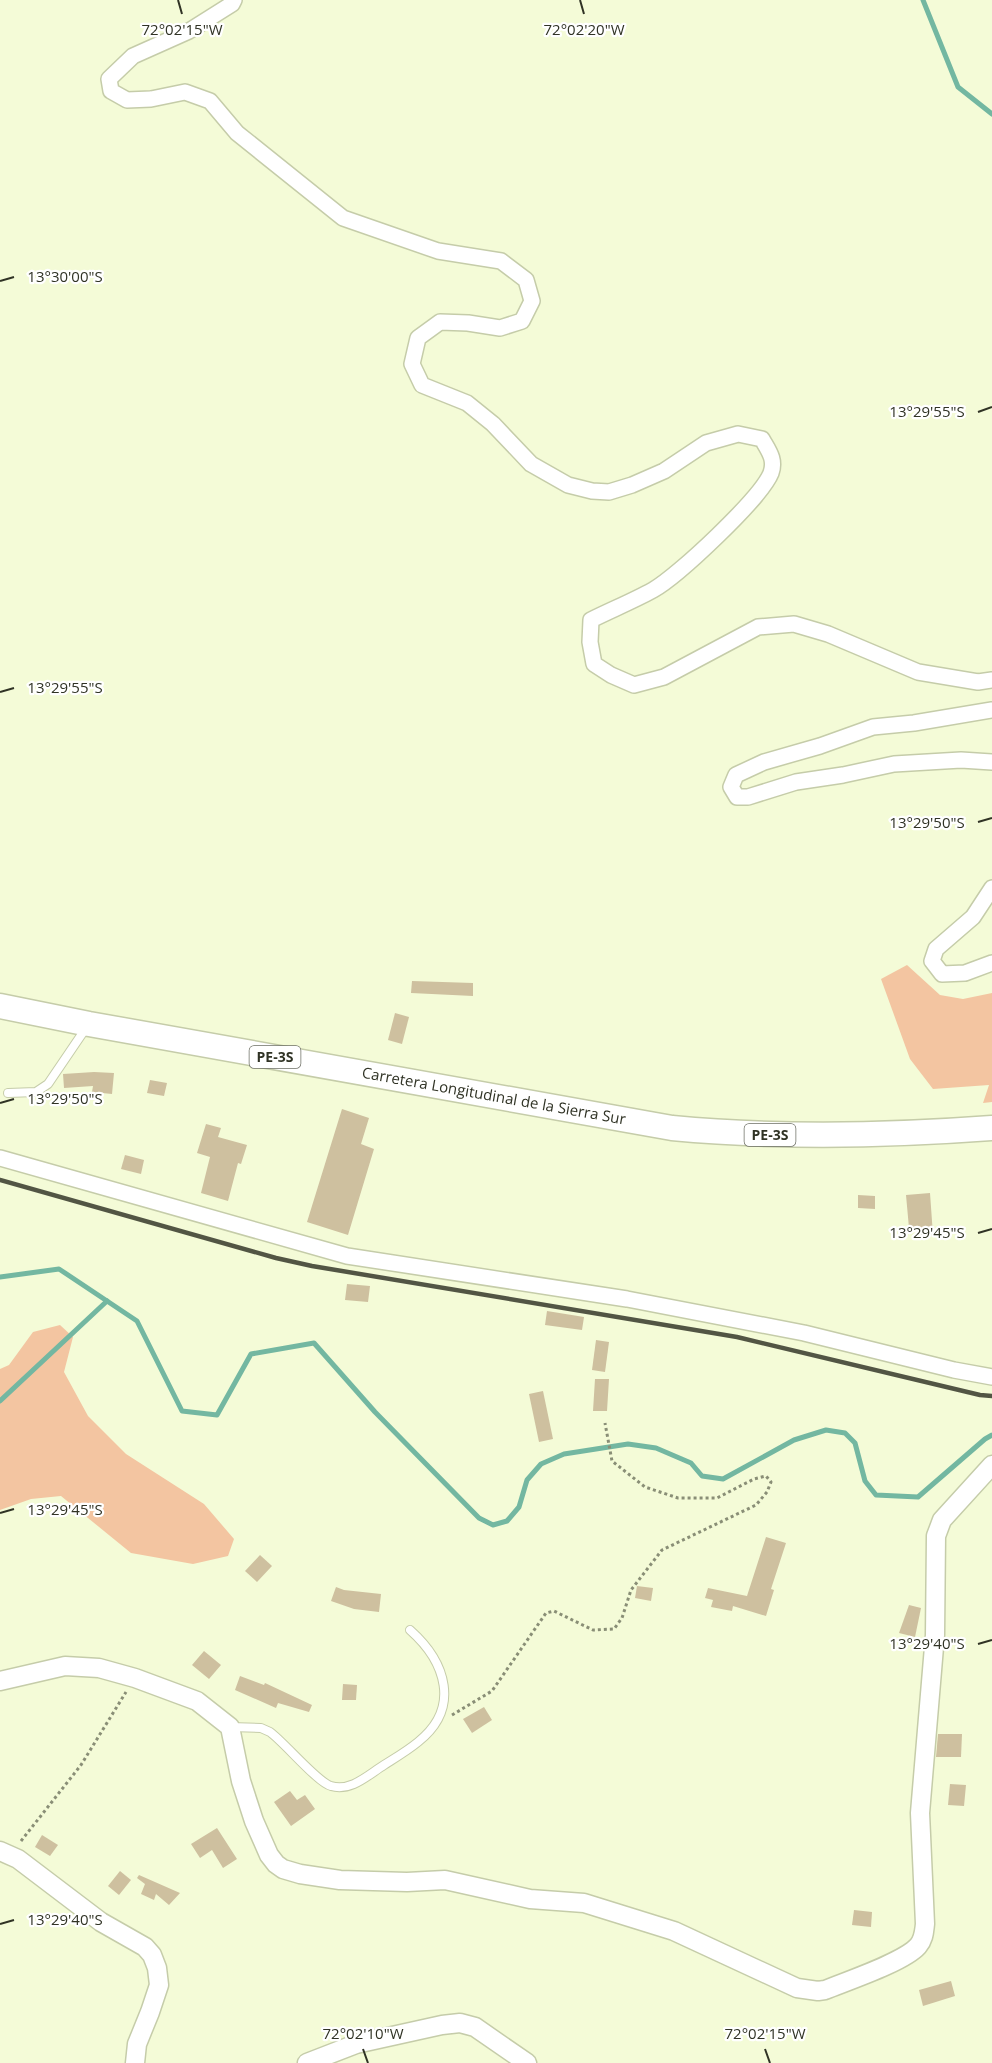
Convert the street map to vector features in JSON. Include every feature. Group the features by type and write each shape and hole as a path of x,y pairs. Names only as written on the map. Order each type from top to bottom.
{"highway":[{"name":"Carretera Longitudinal de la Sierra Sur","path":"0,1006 89,1024 672,1128 755,1135 836,1136 992,1128"}],"street":[{"path":"234,0 232,4 189,31 133,56 109,79 111,91 127,100 151,99 185,92 210,101 237,133 343,218 438,251 501,261 526,280 532,301 522,321 500,328 440,322 418,338 412,364 422,385 467,403 493,424 531,464 568,485 592,491 609,492 632,485 664,471 706,443 738,434 762,439 772,456 771,472 755,496 707,546 655,589 591,620 590,642 594,664 611,675 634,685 664,677 758,627 794,624 828,634 918,672 978,682 992,680"},
{"path":"992,710 914,723 873,727 820,746 764,762 736,776 731,787 737,797 748,797 796,782 894,764 961,760 992,762"},
{"path":"992,888 974,917 936,949 932,961 942,974 965,973 992,963"},
{"path":"0,1158 347,1256 627,1299 804,1334 992,1377"},
{"path":"0,1681 65,1666 99,1668 135,1678 197,1701 230,1727 241,1781 254,1821 269,1855 276,1864 284,1869 300,1874 340,1880 407,1882 445,1880 530,1899 584,1903 674,1931 797,1988 825,1990 905,1956 918,1946 924,1936 920,1813 935,1635 936,1536 942,1520 992,1465"},
{"path":"5,1853 18,1859 101,1922 145,1947 153,1955 159,1985 137,2044 135,2063"},
{"path":"307,2063 356,2044 460,2023 475,2027 527,2063"}],"lane":[{"path":"8,1093 36,1092 48,1083 89,1024"},
{"path":"230,1727 261,1728 270,1732 329,1786 343,1788 356,1783 419,1742 435,1725 442,1711 446,1694 443,1680 432,1653 424,1642 410,1630"}],"path":[{"path":"435,1725 492,1691 546,1613 554,1611 593,1630 614,1629 622,1618 631,1590 662,1550 756,1505 767,1492 771,1482 766,1476 754,1479 717,1498 678,1498 645,1486 612,1461 605,1423"},
{"path":"5,1853 81,1765 135,1678"}],"shaded area":[{"path":"907,965 940,995 963,999 992,993 992,1102 983,1103 989,1085 933,1089 910,1059 881,979"},
{"path":"60,1325 73,1337 64,1372 88,1416 126,1454 204,1504 234,1539 228,1556 193,1564 131,1553 61,1496 31,1499 0,1510 0,1369 9,1365 33,1332"}],"building":[{"path":"412,981 473,983 473,996 411,993"},
{"path":"395,1013 409,1017 402,1044 388,1040"},
{"path":"114,1073 112,1094 92,1092 93,1086 64,1088 63,1074"},
{"path":"150,1080 167,1083 164,1096 147,1093"},
{"path":"342,1109 369,1118 361,1144 374,1149 348,1235 307,1222"},
{"path":"206,1124 221,1128 218,1137 247,1145 241,1164 238,1163 228,1201 201,1193 210,1157 197,1153"},
{"path":"125,1155 144,1160 141,1174 121,1169"},
{"path":"930,1193 933,1235 916,1237 916,1228 909,1228 906,1195"},
{"path":"858,1195 875,1196 875,1209 858,1208"},
{"path":"347,1284 370,1286 368,1302 345,1300"},
{"path":"547,1311 584,1317 582,1330 545,1325"},
{"path":"596,1340 609,1342 605,1372 592,1370"},
{"path":"595,1379 609,1379 607,1411 593,1411"},
{"path":"543,1391 553,1439 539,1442 529,1394"},
{"path":"766,1537 786,1543 771,1589 774,1590 766,1616 733,1606 732,1611 711,1607 713,1600 705,1598 708,1588 747,1596"},
{"path":"260,1555 272,1566 257,1582 245,1571"},
{"path":"637,1586 653,1588 651,1601 635,1598"},
{"path":"336,1587 381,1594 379,1612 354,1609 331,1601"},
{"path":"909,1605 921,1608 915,1637 899,1633"},
{"path":"204,1651 221,1665 209,1679 192,1665"},
{"path":"240,1676 264,1685 265,1683 312,1705 309,1712 278,1703 276,1708 235,1690"},
{"path":"343,1684 357,1685 356,1700 342,1700"},
{"path":"484,1707 492,1720 472,1733 463,1719"},
{"path":"938,1734 962,1734 961,1757 936,1757"},
{"path":"950,1784 966,1785 964,1806 948,1805"},
{"path":"290,1791 297,1800 305,1795 315,1809 291,1826 274,1802"},
{"path":"217,1828 237,1859 223,1868 212,1850 200,1858 191,1844"},
{"path":"42,1835 58,1845 50,1856 35,1847"},
{"path":"120,1871 131,1880 119,1895 108,1886"},
{"path":"139,1875 180,1893 169,1905 156,1894 154,1900 141,1894 145,1884 137,1878"},
{"path":"854,1910 872,1912 871,1927 852,1925"},
{"path":"951,1981 955,1996 923,2006 919,1990"}],"waterway":[{"path":"923,0 958,87 992,114"},
{"path":"0,1277 59,1269 137,1321 182,1411 217,1415 251,1354 314,1343 375,1412 479,1518 493,1525 507,1521 519,1507 527,1480 541,1464 564,1454 628,1444 656,1448 691,1463 702,1476 723,1479 794,1440 826,1430 845,1433 855,1443 865,1481 876,1495 918,1497 992,1435"},
{"path":"0,1401 107,1301"}],"railway":[{"path":"0,1180 276,1258 312,1266 737,1337 992,1396"}]}
